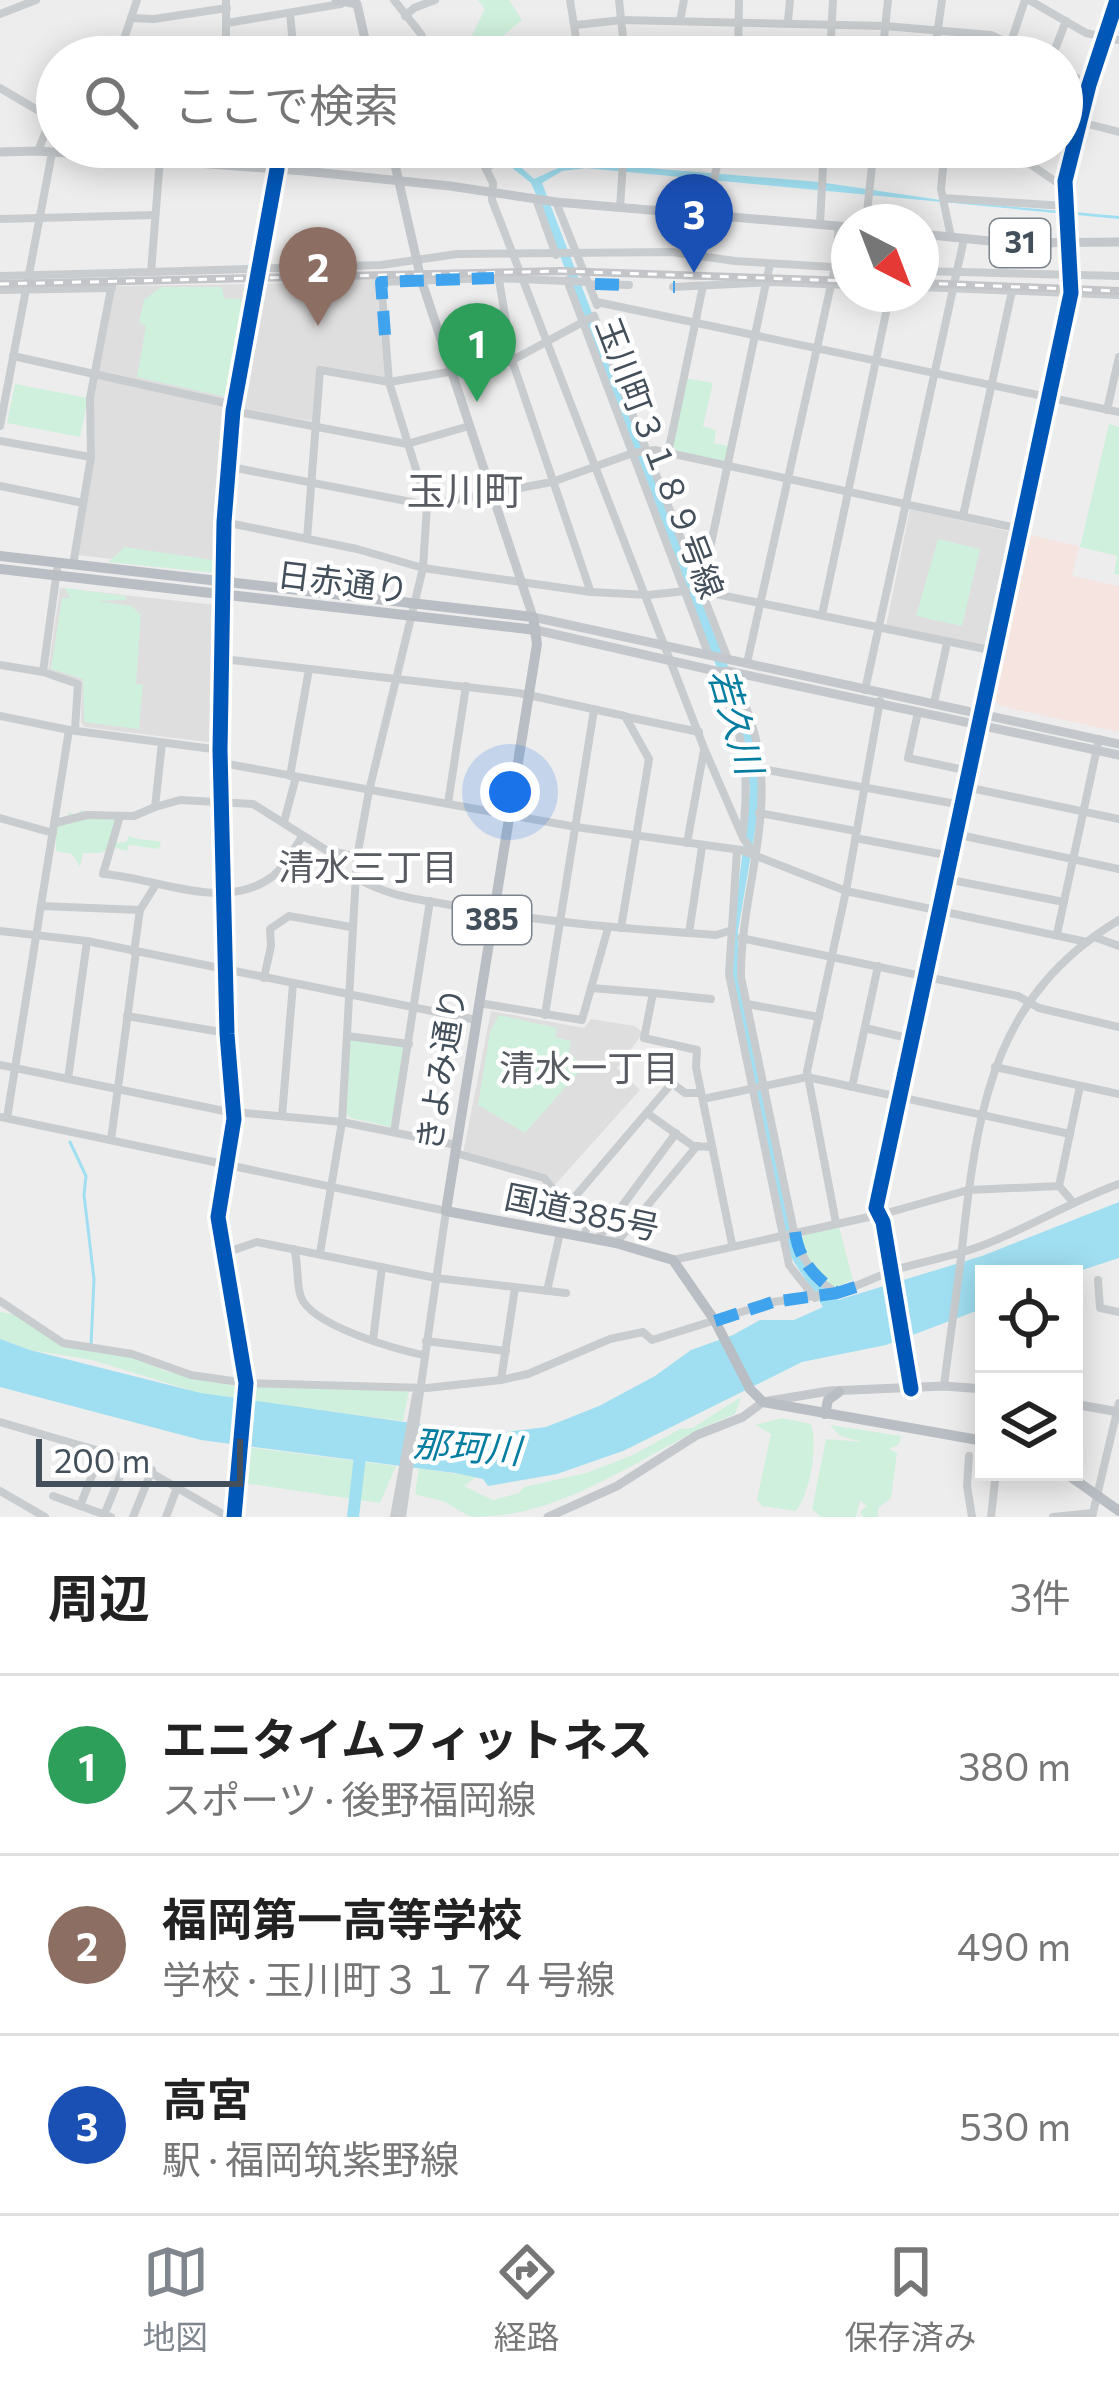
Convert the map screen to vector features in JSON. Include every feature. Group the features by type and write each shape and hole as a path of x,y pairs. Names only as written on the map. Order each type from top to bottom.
{"highway":[{"name":"日赤通り","path":"0,556 57,570 74,565 411,617 535,624"},
{"name":"日赤通り","path":"0,569 57,570 414,603 535,624"},
{"name":"きよみ通り","path":"446,1211 537,644 535,624"},
{"name":"国道385号","path":"446,1211 616,1244 673,1260 758,1398"},
{"path":"825,1414 828,1400 838,1391"},
{"path":"758,1398 975,1440"},
{"path":"1078,1481 1118,1509"}],"main road":[{"path":"339,2 356,2 363,36"},
{"path":"0,152 36,151"},
{"path":"267,168 620,208 831,225"},
{"path":"397,168 421,279 535,624"},
{"name":"31","path":"939,236 1119,242"},
{"path":"535,624 710,654 725,669"},
{"path":"535,624 672,661 871,704 880,698 934,703 1098,745 1119,755"},
{"path":"725,669 747,664 865,690 918,712 981,718"},
{"path":"1098,745 1119,744"},
{"path":"548,1517 617,1486 697,1435 743,1417 758,1398 944,1386 975,1388"},
{"path":"1083,1405 1118,1409"}],"street":[{"path":"0,14 36,0"},
{"path":"125,36 137,0"},
{"path":"394,0 428,36"},
{"path":"408,13 436,0"},
{"path":"570,0 577,36"},
{"path":"619,0 623,36"},
{"path":"680,21 684,0"},
{"path":"739,0 739,36"},
{"path":"788,21 790,0"},
{"path":"831,36 833,0"},
{"path":"884,36 887,0"},
{"path":"936,36 942,0"},
{"path":"1013,36 1027,0 1104,38 1119,40"},
{"path":"1083,110 1117,0"},
{"path":"227,23 339,2"},
{"path":"131,18 154,20 226,4 227,36"},
{"path":"290,13 292,36"},
{"path":"576,25 622,20 832,22 997,36"},
{"path":"1060,36 1066,21"},
{"path":"1083,82 1089,85"},
{"path":"0,88 36,109"},
{"path":"1083,123 1119,132"},
{"path":"0,426 4,378 13,356 49,168"},
{"path":"151,272 157,168"},
{"path":"620,208 622,168"},
{"path":"706,214 716,168"},
{"path":"820,224 823,168"},
{"path":"868,204 872,168"},
{"path":"945,168 944,201 951,237"},
{"path":"1038,168 1065,188"},
{"path":"911,1390 876,1208 1071,293 1065,209 1070,168"},
{"path":"0,1421 127,1459 231,1517 246,1386 218,1217 234,1113 227,1034 220,750 224,522 233,408 277,169"},
{"path":"486,169 492,200 704,748 753,853"},
{"path":"307,538 320,370 389,382 512,361 594,316 597,302 544,200"},
{"path":"544,200 557,255"},
{"path":"944,201 1065,209"},
{"path":"0,219 155,215"},
{"path":"865,690 964,239"},
{"path":"0,276 381,265 457,254 697,253 831,267"},
{"path":"770,264 701,590 995,652"},
{"path":"939,272 1119,276"},
{"path":"74,565 91,457 90,398 114,273"},
{"path":"496,279 512,361 591,592"},
{"path":"320,1253 342,1122 357,857 368,790 423,568 428,505 389,382 381,282 524,279 629,285"},
{"name":"玉川町３１８９号線","path":"568,280 710,654"},
{"path":"747,664 831,281"},
{"path":"674,287 830,284"},
{"path":"668,452 703,286"},
{"path":"0,290 112,288"},
{"path":"939,288 1119,295"},
{"path":"963,516 1012,291"},
{"path":"597,302 1119,412"},
{"path":"822,615 886,312"},
{"name":"玉川町３１８９号線","path":"594,316 701,590 725,669"},
{"path":"13,356 407,444 469,426"},
{"path":"1107,410 1119,357"},
{"path":"0,441 91,457"},
{"path":"231,467 428,505 552,482 633,453 668,452 1021,529"},
{"path":"0,486 83,503"},
{"path":"224,522 423,568 591,592 686,591"},
{"path":"43,672 57,570"},
{"path":"934,703 947,643"},
{"path":"224,659 528,695 699,732"},
{"path":"0,665 78,684 17,1069 4,1117 446,1211"},
{"path":"284,823 309,669"},
{"path":"725,669 751,721 761,769 741,938 741,977 765,1085 789,1265 816,1298"},
{"path":"725,669 747,762 748,790 729,932 729,974 788,1233 817,1279 836,1293"},
{"path":"448,804 466,686"},
{"path":"836,1223 807,1077 880,698"},
{"path":"545,1015 593,710"},
{"path":"918,712 908,758 968,771"},
{"path":"0,716 220,750"},
{"path":"621,928 649,759 625,716"},
{"path":"155,807 162,743"},
{"path":"1057,934 1098,745"},
{"path":"687,843 704,748"},
{"path":"222,764 576,827 753,853 846,891 1119,946"},
{"path":"761,769 962,805"},
{"path":"966,787 1119,819"},
{"path":"0,818 54,828 87,814 134,816 180,800 253,804 302,837 335,853 357,857"},
{"path":"759,813 951,856"},
{"path":"120,816 103,874 156,885 247,890 273,876 302,837"},
{"path":"955,834 1119,869"},
{"path":"689,933 702,847"},
{"path":"356,878 388,895 562,923 729,932"},
{"path":"946,879 1064,902"},
{"path":"111,1140 140,910 156,885"},
{"path":"394,1132 430,901"},
{"path":"41,906 140,910"},
{"path":"263,978 270,929 289,916 351,927"},
{"path":"944,1386 979,1114 995,1067 1030,1003 1091,939 1119,920"},
{"path":"478,1003 582,1020 608,928"},
{"path":"0,931 87,941 476,1020"},
{"path":"741,938 1018,996 1119,1027"},
{"path":"68,1079 87,941"},
{"path":"851,1087 878,966"},
{"path":"281,1116 293,984"},
{"path":"591,988 711,999"},
{"path":"653,993 644,1038 697,1050 732,1244"},
{"path":"747,1004 819,1017"},
{"path":"128,1016 227,1034"},
{"path":"865,1028 912,1039"},
{"path":"347,1036 409,1044"},
{"path":"0,1065 234,1113 342,1122 456,1149 544,1178 587,1225 590,1239"},
{"path":"995,1067 1119,1094"},
{"path":"567,1206 672,1083 686,1094 702,1096 807,1077 1070,1134"},
{"path":"1058,1186 1080,1086"},
{"path":"647,1113 697,1146 712,1147"},
{"path":"590,1239 676,1133"},
{"path":"616,1244 697,1146"},
{"path":"0,1301 63,1343 132,1354 191,1375 246,1386 418,1388 501,1380 528,1374 610,1340 643,1332 652,1340 717,1325 773,1302 816,1298 866,1284 977,1248 1072,1201 1119,1184"},
{"path":"673,1260 968,1190 1058,1186 1072,1201"},
{"name":"きよみ通り","path":"398,1517 446,1211"},
{"path":"547,1291 560,1234"},
{"path":"222,1254 257,1242 436,1278 566,1293"},
{"path":"294,1249 300,1297 313,1313 373,1340 424,1355"},
{"path":"373,1340 382,1267"},
{"path":"1098,1280 1100,1308 1119,1312"},
{"path":"501,1380 515,1288"},
{"path":"426,1341 506,1352"},
{"path":"1053,1517 1092,1515 1118,1409"},
{"path":"80,1506 102,1450"},
{"path":"969,1456 972,1517"},
{"path":"53,1496 108,1516 127,1459"},
{"path":"133,1517 152,1470"},
{"path":"991,1517 995,1481"},
{"path":"166,1517 178,1485"},
{"path":"0,1491 45,1517"}],"shaded area":[{"path":"376,279 385,380 320,368 313,421 239,410 263,284"},
{"path":"253,284 230,402 221,572 78,555 95,447 93,403 114,286"},
{"path":"910,509 1012,532 988,646 886,626"},
{"path":"1029,535 1079,546 1072,576 1119,586 1119,732 1000,706 994,699"},
{"path":"60,588 216,605 215,743 85,727 81,722 82,681 48,671"},
{"path":"491,1011 584,1028 591,1019 635,1026 643,1033 617,1068 640,1090 553,1187 544,1174 463,1154"}],"green space":[{"path":"478,0 509,0 522,20 503,36 472,36 485,9"},
{"path":"161,287 222,287 224,298 239,299 247,307 231,398 137,377 146,326 139,322 144,300"},
{"path":"685,378 713,383 703,426 716,430 714,443 728,446 725,462 679,453 672,445"},
{"path":"15,384 88,398 80,437 7,423"},
{"path":"1109,424 1119,427 1119,575 1114,574 1117,556 1080,547"},
{"path":"938,539 980,549 962,626 916,616"},
{"path":"125,547 221,564 216,573 108,562"},
{"path":"65,588 126,596 126,600 96,601 132,606 141,615 136,684 143,685 139,729 84,722 83,679 51,669 62,598 70,598"},
{"path":"81,810 103,819 119,818 117,843 126,842 129,836 161,842 159,849 129,845 127,851 112,847 101,853 83,853 80,867 72,854 56,851 55,828 69,812 76,815"},
{"path":"499,1015 557,1028 555,1037 571,1041 569,1053 584,1066 525,1133 478,1105 490,1032"},
{"path":"350,1039 405,1046 391,1127 346,1113"},
{"path":"839,1227 853,1280 833,1288 818,1277 799,1241 805,1235"},
{"path":"0,1312 14,1314 60,1345 134,1358 168,1372 240,1387 239,1399 200,1393 92,1360 30,1350 0,1339"},
{"path":"253,1386 409,1390 403,1421 252,1401"},
{"path":"741,1397 735,1414 578,1493 544,1505 474,1517 415,1494 419,1468 476,1477 464,1486 493,1500 519,1493 524,1487 586,1473 633,1455 680,1429 692,1428"},
{"path":"782,1418 811,1424 813,1433 809,1480 796,1511 762,1506 757,1499 771,1434 755,1425"},
{"path":"830,1425 901,1436 899,1444 889,1449 897,1453 891,1498 878,1508 878,1517 863,1517 860,1512 867,1506 860,1500 856,1517 821,1517 812,1509 826,1439 863,1442 840,1436"},
{"path":"246,1447 396,1466 380,1503 243,1483"}],"water":[{"name":"那珂川","path":"512,168 522,168 534,179 558,168 586,168 562,171 542,183 749,721 759,769 758,813 738,931 738,979 795,1246 803,1263 838,1300 982,1256 1119,1202 1119,1258 1083,1270 1083,1265 975,1265 975,1311 886,1345 802,1362 623,1451 557,1474 488,1486 483,1479 455,1473 201,1440 0,1387 0,1339 201,1393 489,1434 546,1427 599,1406 691,1350 760,1320 794,1320 823,1307 787,1251 733,980 733,931 750,790 744,739 531,183"},
{"path":"586,168 648,168 819,182 947,201 1119,219"}],"waterway":[{"path":"70,1142 86,1176 94,1279 91,1346"},
{"path":"353,1517 361,1447"}],"railway":[{"path":"0,284 561,271 831,280"},
{"path":"939,284 1119,291"}],"marked path":[{"path":"385,335 381,282 494,278"},
{"path":"595,284 629,285"},
{"path":"795,1232 804,1259 837,1293 865,1284"},
{"path":"715,1321 773,1302 837,1293"}],"cycle path":[{"path":"1083,109 1117,0"},
{"path":"911,1389 883,1222 876,1208 1071,293 1068,168"},
{"path":"234,1517 246,1383 218,1217 234,1119 227,1034 220,750 224,522 233,411 277,169"}],"place":[{"name":"高宮","path":"694,273"},
{"name":"福岡第一高等学校","path":"318,326"},
{"name":"エニタイムフィットネス","path":"477,402"}],"district":[{"name":"玉川町","path":"465,491"},
{"name":"清水三丁目","path":"368,867"},
{"name":"清水一丁目","path":"589,1068"}],"water label":[{"name":"若久川","path":"736,721"}]}
